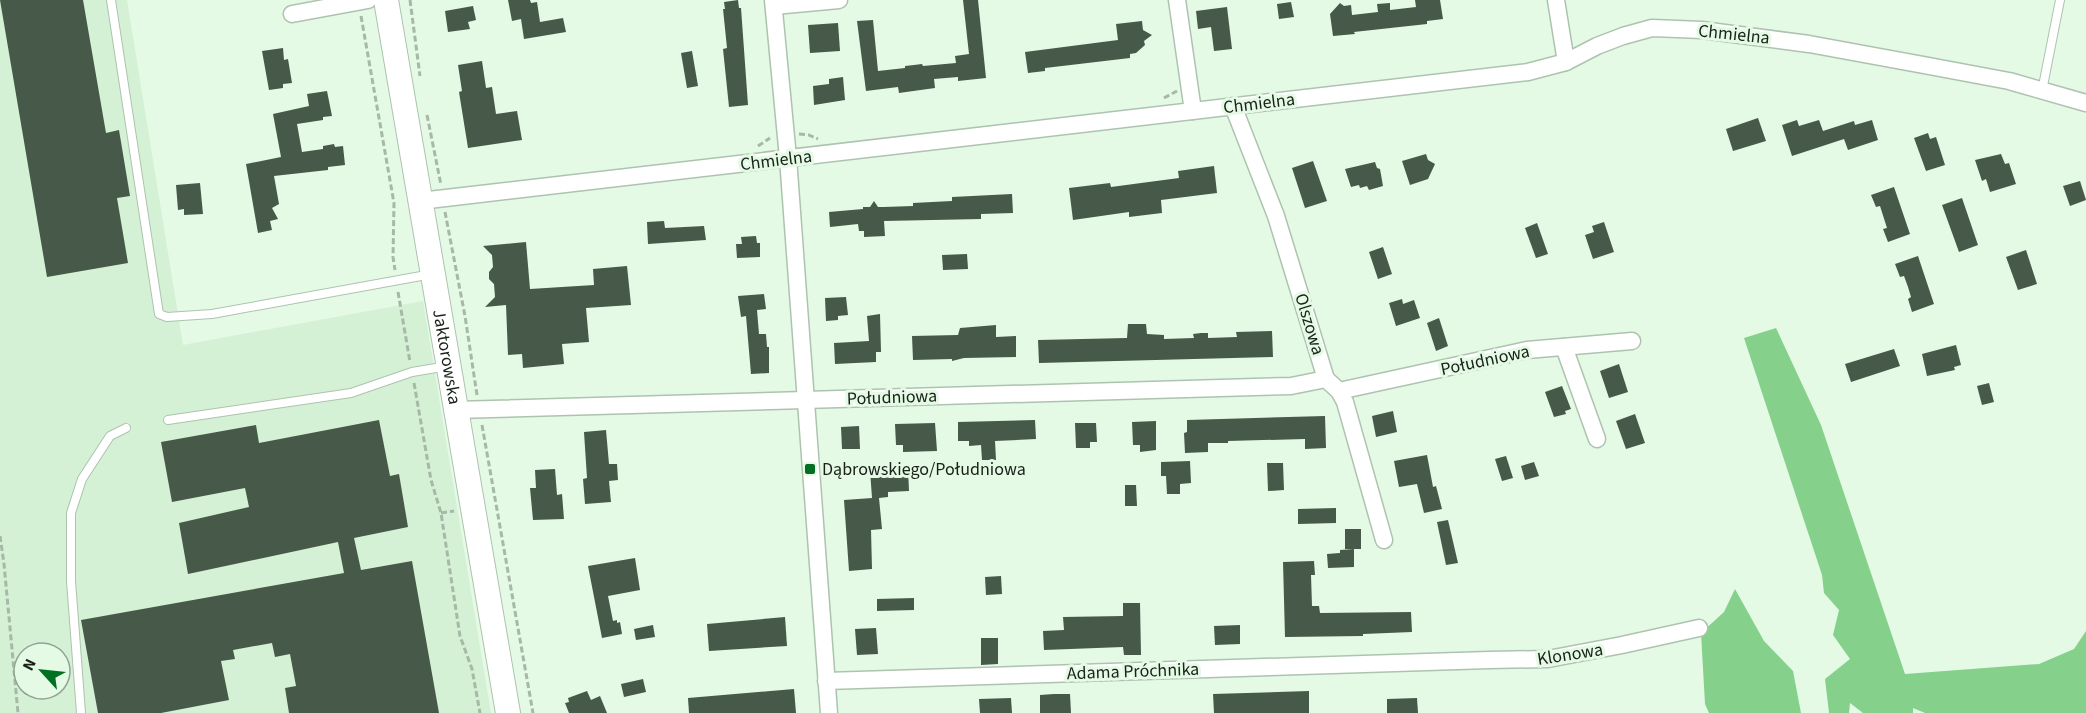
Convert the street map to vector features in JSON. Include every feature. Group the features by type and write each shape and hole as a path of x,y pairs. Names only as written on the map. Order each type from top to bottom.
{"main road":[{"name":"Jaktorowska","path":"386,0 431,199 433,274 448,366 467,410 508,713"}],"street":[{"path":"829,713 788,158 773,3 839,0"},
{"path":"1177,0 1193,111"},
{"path":"1556,0 1566,62"},
{"path":"292,14 364,1"},
{"name":"Chmielna","path":"431,199 1528,72 1566,62 1597,46 1652,28 1702,30 1767,37 1874,55 2009,81 2086,103"},
{"name":"Olszowa","path":"1233,106 1276,216 1333,385 1345,402 1384,540"},
{"name":"Południowa","path":"467,410 1333,385 1527,350 1632,341"},
{"path":"1564,346 1597,439"},
{"name":"Klonowa","path":"1440,661 1548,659 1699,628"},
{"name":"Adama Próchnika","path":"826,681 1440,661"}],"lane":[{"path":"111,0 159,314 167,317 212,314 433,274"},
{"path":"2042,91 2060,0"},
{"path":"168,420 351,393 412,372 448,366"},
{"path":"81,713 71,581 71,513 82,479 110,436 126,428"}],"path":[{"path":"410,0 420,78"},
{"path":"364,1 394,203 393,257 396,279 431,480 441,513 460,636 472,669 480,713"},
{"path":"426,110 431,199 465,316 467,410 533,713"},
{"path":"0,536 18,713"}],"shaded area":[{"path":"0,0 127,0 183,345 423,301 491,713 0,713"}],"green space":[{"path":"1776,328 1821,425 1905,674 2039,664 2074,649 2086,631 2086,713 1925,713 1913,708 1913,713 1863,713 1850,703 1849,713 1829,713 1825,679 1850,659 1833,635 1839,610 1824,593 1822,575 1744,338"},
{"path":"1735,589 1764,641 1793,671 1801,713 1709,713 1705,704 1701,633 1724,612"}],"building":[{"path":"0,0 83,0 106,133 119,130 130,196 117,198 128,263 47,277"},
{"path":"508,0 537,2 540,22 563,18 566,32 524,39 521,19 512,21"},
{"path":"738,0 739,8 741,8 748,105 729,107 723,49 727,48 723,9 725,9 724,2"},
{"path":"963,0 978,0 986,78 958,81 958,77 934,79 935,88 899,93 898,87 866,91 857,21 873,20 878,71 922,64 923,66 956,63 955,56 969,54"},
{"path":"1415,0 1440,0 1443,19 1427,21 1427,24 1333,36 1330,14 1340,3 1344,6 1351,5 1352,15 1378,12 1377,4 1390,3 1390,10 1416,7"},
{"path":"1291,2 1294,17 1279,19 1277,4"},
{"path":"473,6 476,20 468,22 470,29 448,32 445,11"},
{"path":"1227,7 1232,49 1214,51 1211,27 1198,29 1196,11"},
{"path":"1142,21 1143,30 1152,35 1144,41 1145,45 1136,53 1130,54 1130,58 1045,68 1045,71 1028,73 1025,52 1118,40 1116,24"},
{"path":"838,23 840,51 810,53 808,25"},
{"path":"283,48 284,60 288,59 292,83 283,84 283,88 269,90 262,51"},
{"path":"692,51 698,86 687,88 681,53"},
{"path":"482,61 486,88 492,87 496,114 517,111 522,140 468,148 459,92 462,91 458,65"},
{"path":"843,77 845,100 814,105 813,86 829,84 829,79"},
{"path":"327,91 332,116 323,117 323,120 297,124 302,152 323,149 323,146 334,144 335,147 343,146 345,165 328,167 328,170 274,176 279,204 272,208 278,219 270,221 272,230 258,233 246,164 281,157 273,114 309,106 307,94"},
{"path":"1758,118 1766,141 1733,151 1726,129"},
{"path":"1797,120 1799,126 1819,120 1823,131 1854,121 1855,125 1872,120 1878,140 1848,150 1844,139 1792,156 1782,125"},
{"path":"1928,133 1930,139 1936,137 1945,165 1926,171 1914,138"},
{"path":"1426,154 1428,160 1435,164 1428,179 1410,185 1402,161"},
{"path":"2001,154 2005,164 2009,163 2016,184 1990,192 1986,179 1982,181 1975,160"},
{"path":"1313,161 1327,201 1305,208 1292,168"},
{"path":"1375,162 1377,168 1380,169 1383,186 1369,190 1367,186 1351,187 1345,169"},
{"path":"1214,166 1217,193 1161,200 1162,213 1129,217 1129,212 1073,220 1069,188 1110,183 1111,187 1179,178 1178,171"},
{"path":"2080,181 2086,200 2070,206 2063,186"},
{"path":"200,183 203,214 184,215 184,209 178,210 176,185"},
{"path":"1894,187 1910,234 1888,242 1883,229 1887,228 1880,206 1876,207 1871,195"},
{"path":"1012,194 1013,213 981,214 981,219 884,221 885,236 864,237 864,231 859,231 858,224 830,227 829,212 863,209 863,207 870,207 874,201 878,207 913,206 913,203 952,201 952,197"},
{"path":"1962,198 1978,245 1959,252 1942,205"},
{"path":"664,221 665,228 704,226 706,240 648,244 647,222"},
{"path":"1604,222 1614,252 1593,259 1585,235 1594,232 1592,226"},
{"path":"1537,223 1548,254 1536,258 1525,228"},
{"path":"756,236 757,243 760,243 760,257 737,258 736,244 742,244 741,237"},
{"path":"526,242 530,289 594,285 593,269 627,266 631,305 586,308 589,342 562,344 564,364 523,368 522,354 508,355 506,305 485,307 495,297 494,284 489,279 489,272 493,267 492,255 483,246"},
{"path":"1383,247 1392,274 1378,279 1369,252"},
{"path":"2026,250 2037,284 2018,290 2006,257"},
{"path":"967,254 968,269 943,270 942,255"},
{"path":"1918,256 1934,304 1912,312 1908,299 1911,297 1908,287 1904,276 1900,277 1895,264"},
{"path":"764,294 766,309 757,310 759,334 766,334 767,347 769,347 769,373 751,374 746,316 741,317 738,296"},
{"path":"846,297 848,315 838,316 838,320 826,321 825,298"},
{"path":"1402,299 1403,304 1414,300 1420,318 1396,326 1389,303"},
{"path":"880,314 881,352 876,352 876,362 835,364 834,343 869,341 867,316"},
{"path":"1439,318 1448,346 1436,351 1427,323"},
{"path":"1128,324 1146,324 1147,334 1164,335 1164,339 1194,338 1193,334 1201,333 1208,333 1208,338 1237,337 1236,332 1272,331 1273,357 1039,363 1038,340 1127,338"},
{"path":"996,325 996,337 1016,336 1016,357 964,358 952,361 952,359 913,360 912,336 958,335 960,328"},
{"path":"1956,345 1961,365 1954,367 1955,370 1927,376 1922,354"},
{"path":"1894,349 1900,366 1851,382 1845,364"},
{"path":"1619,364 1628,392 1609,398 1600,371"},
{"path":"1989,383 1994,402 1982,405 1977,386"},
{"path":"1562,386 1571,409 1565,411 1566,414 1554,417 1545,392"},
{"path":"1393,411 1397,432 1376,437 1372,416"},
{"path":"1635,414 1645,443 1626,449 1616,421"},
{"path":"1325,416 1326,448 1305,449 1305,439 1228,441 1228,443 1208,443 1208,452 1185,453 1184,433 1187,432 1187,420"},
{"path":"379,420 390,476 399,474 408,527 354,538 361,570 412,561 439,713 289,713 285,688 296,686 290,654 275,657 272,643 233,650 235,659 221,661 229,700 161,713 98,713 81,620 344,573 338,542 188,574 179,523 249,507 245,488 172,502 161,442 256,425 259,443"},
{"path":"1035,420 1036,439 995,441 996,460 982,460 981,445 969,446 969,441 958,441 958,422"},
{"path":"1156,421 1156,450 1140,452 1140,445 1133,445 1132,422"},
{"path":"935,423 937,451 903,452 903,445 896,445 895,424"},
{"path":"1075,423 1096,423 1097,442 1090,442 1090,448 1076,448"},
{"path":"859,426 860,449 842,449 841,427"},
{"path":"606,430 609,464 617,464 618,480 609,481 611,502 585,504 583,479 587,478 584,432"},
{"path":"1427,455 1433,487 1436,486 1442,509 1424,513 1417,484 1399,487 1394,461"},
{"path":"1506,456 1513,478 1502,481 1495,459"},
{"path":"1190,461 1191,483 1180,484 1180,494 1167,494 1166,476 1161,476 1161,462"},
{"path":"1534,462 1539,476 1525,480 1521,466"},
{"path":"1267,463 1283,463 1284,490 1268,491"},
{"path":"908,468 909,491 888,492 888,497 879,498 882,529 871,530 872,569 849,571 844,500 872,498 870,470"},
{"path":"555,469 557,495 562,494 564,519 533,520 530,488 536,488 535,470"},
{"path":"1125,485 1136,485 1137,506 1125,506"},
{"path":"1336,508 1336,523 1298,524 1298,509"},
{"path":"1448,520 1458,563 1446,565 1437,522"},
{"path":"1345,529 1361,529 1361,549 1345,549"},
{"path":"1354,549 1354,567 1328,568 1327,554"},
{"path":"635,558 640,590 608,596 613,621 620,622 622,634 602,638 588,566"},
{"path":"1314,561 1315,575 1311,575 1312,606 1319,606 1320,613 1411,612 1412,632 1363,634 1363,636 1285,637 1283,562"},
{"path":"1001,576 1002,594 986,595 985,577"},
{"path":"914,598 914,610 877,611 877,599"},
{"path":"1123,603 1140,603 1141,655 1124,655 1123,647 1044,650 1043,631 1064,630 1063,617 1123,616"},
{"path":"785,617 787,646 709,651 707,624"},
{"path":"653,625 655,637 636,640 634,629"},
{"path":"1240,625 1240,644 1215,645 1214,626"},
{"path":"876,628 878,654 857,655 855,629"},
{"path":"981,638 998,638 998,664 981,665"},
{"path":"643,679 646,692 624,697 621,684"},
{"path":"794,689 796,713 689,713 688,698"},
{"path":"587,691 591,700 600,696 607,713 569,713 565,703 569,702 568,698"},
{"path":"1309,691 1309,713 1214,713 1213,694"},
{"path":"1070,694 1071,713 1040,713 1040,695"},
{"path":"1011,698 1012,713 980,713 979,699"},
{"path":"1417,698 1418,713 1387,713 1387,699"}],"place":[{"name":"Dąbrowskiego/Południowa","path":"810,469"}]}
